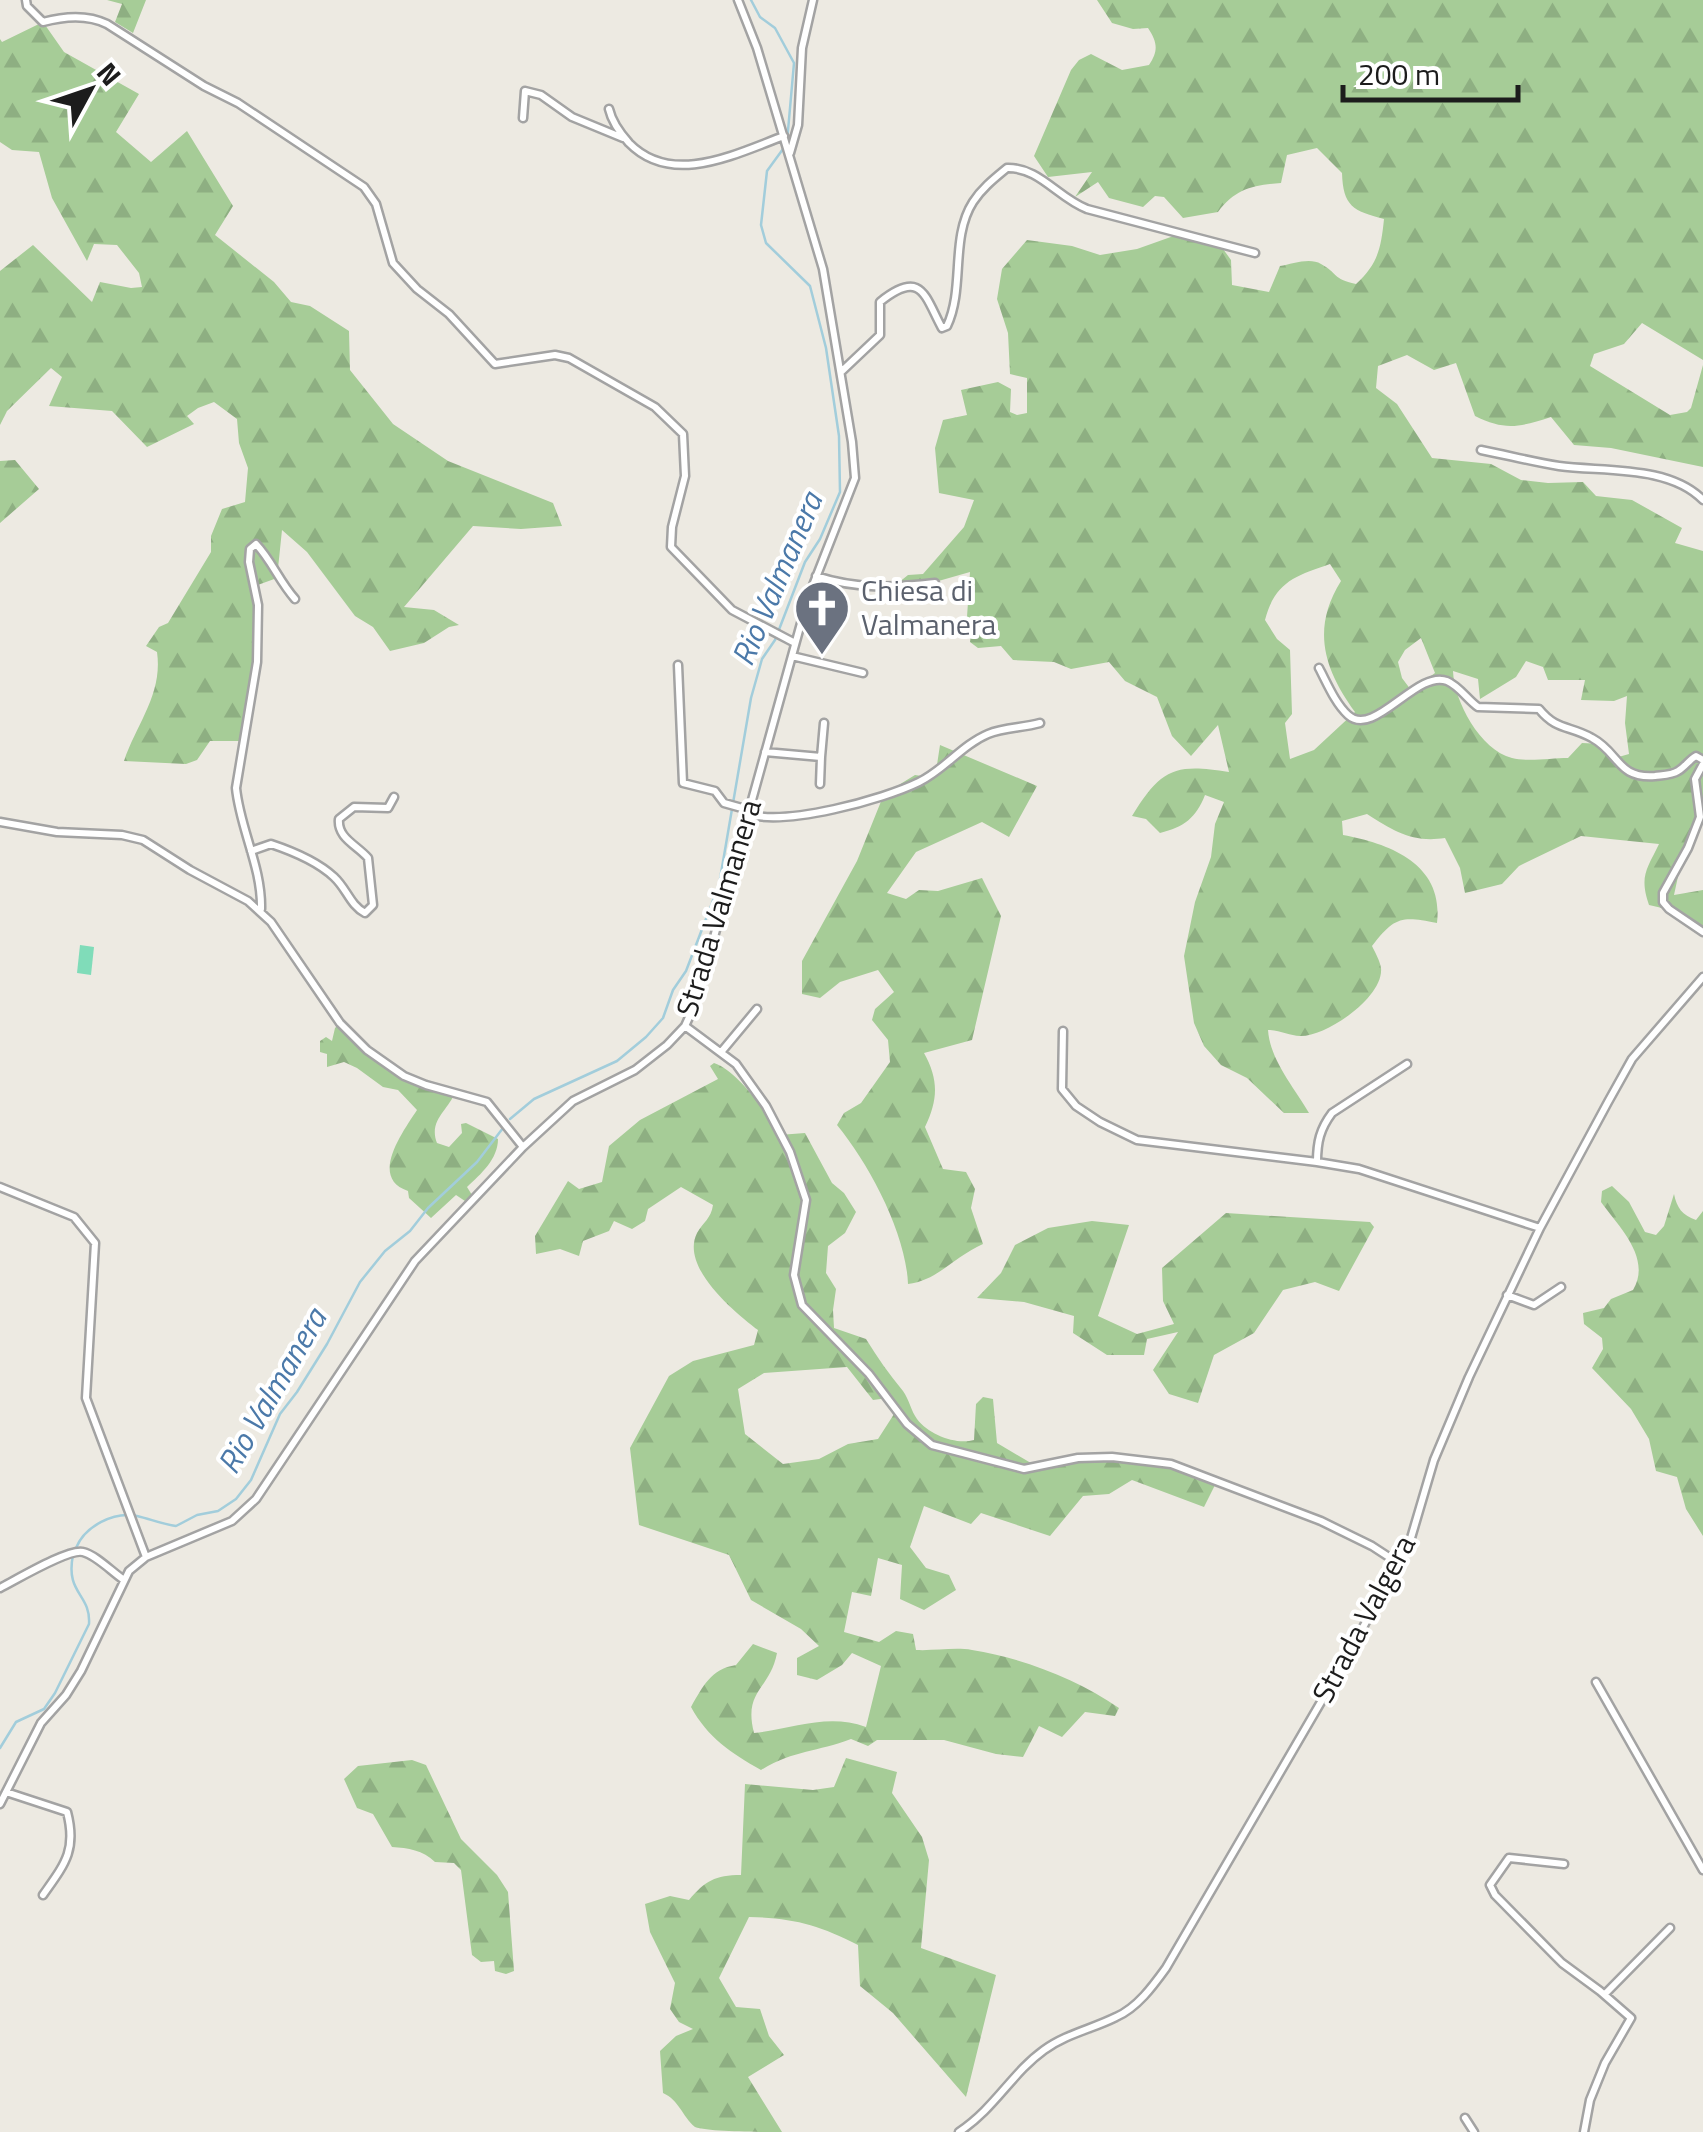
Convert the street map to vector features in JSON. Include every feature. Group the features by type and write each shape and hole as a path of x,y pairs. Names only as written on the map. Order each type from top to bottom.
{"street":[{"path":"26,0 43,22 62,17 95,18 107,24 204,86 238,103 364,186 376,204 393,263 416,289 449,314 495,364 554,355 570,358 655,407 683,434 685,476 672,527 671,548 732,610 795,643"},
{"name":"Strada Valmanera","path":"0,1804 41,1723 66,1696 81,1672 124,1580 146,1557 232,1520 256,1499 404,1274 572,1101 635,1070 685,1026 706,970 795,643 816,576 855,478 823,269 787,144 738,0"},
{"path":"609,109 624,138 644,158 680,166 787,144 798,125 800,58 812,0"},
{"path":"523,118 525,92 540,95 572,117 624,138"},
{"path":"841,372 880,335 880,302 905,288 925,293 938,324 942,328 947,326 956,305 965,220 984,188 1007,168 1035,174 1072,204 1087,210 1255,253"},
{"path":"1481,450 1563,466 1604,467 1623,473 1664,476 1703,500"},
{"path":"260,910 261,891 236,788 258,662 258,605 249,562 250,549 256,544 272,562 276,578 295,598"},
{"path":"816,576 863,587 906,588 935,583"},
{"path":"792,656 863,673"},
{"path":"678,665 684,783 714,791 732,806 763,818 797,816 896,792 922,781 984,736 1040,723"},
{"path":"1319,668 1350,718 1356,720 1377,715 1420,686 1438,680 1449,682 1478,707 1539,708 1556,726 1604,745 1628,774 1637,777 1668,775 1682,770 1696,756 1703,762 1695,780 1700,816 1688,848 1663,893 1663,902 1703,932"},
{"path":"820,784 824,723"},
{"path":"765,752 821,757"},
{"path":"252,851 270,844 324,869 340,883 356,908 365,913 373,905 370,864 364,853 345,838 339,829 339,819 354,807 388,808 394,798"},
{"path":"0,822 143,840 260,910 340,1023 367,1050 394,1070 426,1086 479,1098 502,1119 523,1148"},
{"name":"Strada Valgera","path":"959,2132 979,2119 1042,2051 1118,2017 1153,1987 1411,1538 1448,1424 1540,1228 1632,1060 1703,977"},
{"path":"722,1051 757,1009"},
{"path":"685,1026 736,1064 766,1106 790,1152 805,1189 794,1274 802,1305 869,1374 908,1424 932,1445 1024,1469 1078,1458 1112,1457 1172,1464 1321,1521 1398,1563"},
{"path":"1063,1031 1062,1089 1076,1106 1137,1140 1359,1170 1540,1228"},
{"path":"1317,1162 1317,1145 1332,1113 1406,1064"},
{"path":"0,1187 74,1217 95,1243 86,1398 146,1557"},
{"path":"1507,1295 1534,1305 1561,1287"},
{"path":"0,1588 75,1552 84,1552 124,1580"},
{"path":"1596,1682 1703,1870"},
{"path":"6,1792 67,1812 72,1844 42,1895"},
{"path":"1564,1864 1509,1858 1493,1878 1491,1890 1562,1964 1631,2018 1590,2100 1584,2132"},
{"path":"1605,1994 1670,1928"},
{"path":"1465,2118 1474,2132"}],"green space":[{"path":"107,0 146,0 133,33 115,22 122,4"},
{"path":"1097,0 1703,0 1703,360 1642,323 1624,344 1594,354 1590,366 1670,415 1691,408 1703,365 1703,467 1611,448 1574,445 1551,417 1513,426 1486,421 1475,416 1456,363 1434,370 1407,355 1378,366 1376,388 1397,404 1432,458 1491,464 1521,480 1583,482 1596,496 1632,500 1682,528 1675,543 1703,551 1703,820 1682,858 1674,895 1703,890 1703,929 1675,911 1649,905 1645,880 1659,844 1581,836 1519,866 1502,884 1465,893 1460,868 1445,838 1413,837 1367,814 1342,821 1343,835 1379,844 1423,872 1437,903 1437,923 1407,919 1387,929 1372,946 1380,965 1373,991 1338,1023 1311,1035 1268,1030 1278,1063 1309,1113 1284,1113 1247,1078 1221,1065 1204,1046 1194,1023 1184,956 1195,902 1211,857 1215,824 1224,802 1205,795 1188,820 1160,833 1146,819 1132,816 1152,788 1171,773 1195,768 1229,772 1218,725 1191,756 1172,736 1157,697 1125,681 1109,662 1071,669 1054,662 1013,660 1001,646 978,648 970,642 973,620 967,617 970,572 935,582 893,587 908,575 923,574 964,527 974,500 939,493 935,448 943,420 967,415 961,390 998,382 1011,389 1010,412 1027,413 1027,378 1010,374 1008,333 997,299 1002,269 1027,240 1072,246 1100,255 1137,249 1182,233 1218,242 1231,260 1232,285 1269,292 1280,266 1317,262 1339,278 1356,284 1377,255 1384,219 1352,205 1345,193 1342,173 1317,148 1287,155 1281,183 1245,190 1218,212 1183,218 1164,197 1155,196 1143,207 1109,198 1098,182 1075,197 1092,172 1048,177 1034,156 1079,60 1091,54 1122,70 1149,65 1154,55 1155,42 1148,28 1133,29 1112,23","holes":["1330,564 1341,581 1326,616 1325,648 1336,680 1355,712 1314,750 1290,759 1285,723 1292,714 1290,650 1265,620 1274,597 1288,582","1421,638 1435,673 1411,690 1402,678 1398,662 1405,650","1526,661 1543,667 1548,680 1585,680 1581,700 1614,701 1627,696 1629,754 1615,758 1603,744 1582,743 1568,758 1525,760 1500,753 1471,723 1458,696 1453,671 1478,679 1480,699 1516,677"]},
{"path":"43,22 64,52 139,94 116,132 151,162 187,131 233,206 215,235 274,282 291,302 310,306 349,331 350,370 393,424 448,461 553,503 562,526 473,526 404,607 434,610 459,625 424,643 390,651 373,627 355,616 307,552 282,530 277,578 255,586 257,662 243,741 210,741 197,760 186,764 124,761 156,681 157,652 146,646 159,627 168,623 211,552 211,536 222,509 245,502 248,468 239,443 237,419 214,402 187,416 194,424 147,447 112,411 49,406 62,377 51,368 7,411 0,425 0,271 33,245 92,302 100,282 142,287 139,273 117,245 94,244 87,261 52,198 39,152 12,150 0,142 0,39 2,42"},
{"path":"15,460 39,489 0,523 0,461"},
{"path":"940,745 1037,786 1009,837 982,822 916,852 887,893 906,899 919,890 938,891 982,878 1001,916 972,1040 924,1053 935,1090 925,1127 943,1169 966,1172 975,1189 971,1208 983,1244 928,1278 908,1284 901,1243 884,1200 837,1125 844,1113 861,1103 890,1062 888,1040 872,1020 875,1009 894,992 878,970 840,982 820,998 802,994 802,961 857,861 884,794 915,775 935,778"},
{"path":"80,945 94,947 91,975 77,973"},
{"path":"340,1023 392,1066 455,1092 437,1122 437,1143 449,1147 462,1133 461,1124 466,1123 498,1139 492,1160 467,1187 472,1195 468,1203 456,1195 431,1218 409,1198 408,1191 397,1185 391,1176 392,1154 417,1110 398,1090 383,1087 357,1068 344,1062 327,1067 327,1054 320,1052 320,1041 326,1037 332,1041"},
{"path":"714,1063 723,1067 742,1083 779,1135 805,1133 832,1183 856,1212 845,1233 828,1246 826,1273 836,1289 834,1328 866,1339 922,1425 951,1440 974,1440 976,1404 983,1397 993,1399 997,1443 1036,1466 1078,1458 1171,1464 1216,1483 1204,1507 1132,1480 1109,1494 1083,1496 1050,1536 981,1513 971,1524 924,1506 910,1547 926,1568 949,1575 956,1590 924,1610 900,1599 902,1565 878,1558 871,1596 852,1592 844,1632 879,1642 896,1631 913,1634 916,1650 965,1649 1030,1664 1103,1698 1119,1708 1115,1716 1085,1712 1062,1737 1039,1726 1023,1757 944,1740 877,1740 868,1746 851,1739 761,1770 721,1744 691,1707 714,1675 736,1665 753,1644 777,1653 752,1708 754,1733 838,1721 866,1727 881,1666 852,1653 842,1665 817,1680 797,1675 797,1658 819,1646 801,1629 751,1600 729,1555 639,1525 630,1448 669,1376 693,1361 754,1345 758,1330 712,1288 696,1260 697,1233 713,1205 681,1187 648,1209 645,1221 632,1229 614,1221 609,1231 583,1241 579,1256 560,1249 536,1254 535,1236 568,1181 579,1189 602,1182 609,1146 640,1120 718,1079 710,1066","holes":["847,1367 873,1400 888,1398 896,1411 878,1439 848,1444 819,1459 783,1464 745,1434 738,1389 764,1373"]},
{"path":"1612,1186 1629,1202 1645,1232 1656,1235 1664,1226 1674,1194 1687,1216 1696,1220 1703,1211 1703,1536 1686,1509 1677,1477 1656,1471 1649,1439 1631,1409 1592,1368 1603,1349 1602,1338 1584,1324 1583,1313 1604,1308 1611,1299 1633,1290 1638,1278 1639,1266 1631,1243 1601,1202 1602,1191"},
{"path":"1226,1213 1370,1222 1374,1227 1339,1291 1315,1282 1283,1290 1254,1333 1214,1355 1198,1403 1169,1394 1153,1370 1178,1332 1147,1339 1144,1355 1107,1355 1073,1333 1074,1316 1024,1302 977,1298 1001,1273 1015,1245 1048,1228 1092,1221 1129,1225 1098,1316 1137,1334 1174,1324 1163,1301 1162,1268"},
{"path":"846,1758 897,1772 892,1793 922,1837 929,1860 921,1948 996,1975 966,2097 893,2013 860,1986 858,1945 805,1924 749,1917 719,1978 736,2007 760,2009 769,2036 784,2055 748,2077 782,2132 695,2127 663,2093 660,2051 676,2036 693,2029 679,2022 670,2009 675,1983 650,1932 645,1904 670,1896 689,1900 711,1880 741,1875 745,1784 813,1790 834,1787"},
{"path":"412,1760 426,1765 461,1839 497,1875 508,1892 514,1971 495,1971 494,1961 481,1962 472,1955 461,1870 454,1863 435,1862 415,1850 392,1847 373,1814 357,1808 344,1779 358,1766"}],"waterway":[{"name":"Rio Valmanera","path":"751,0 760,17 775,28 794,63 787,142"},
{"name":"Rio Valmanera","path":"510,1119 534,1099 617,1061 663,1018 719,885 751,698 762,659 775,640 805,562 820,539 840,492 839,436 826,348 810,286 766,243 761,225 767,171 783,149"},
{"name":"Rio Valmanera","path":"76,1548 86,1533 110,1518 137,1516 176,1526 197,1515 218,1511 236,1499 251,1480 280,1414 327,1344 360,1282 385,1251 410,1231 428,1208 477,1162 503,1128"},
{"name":"Rio Valmanera","path":"0,1748 16,1722 44,1709 89,1624 89,1614 72,1578 73,1555"}],"place":[{"name":"Chiesa di Valmanera","path":"822,657"}]}
